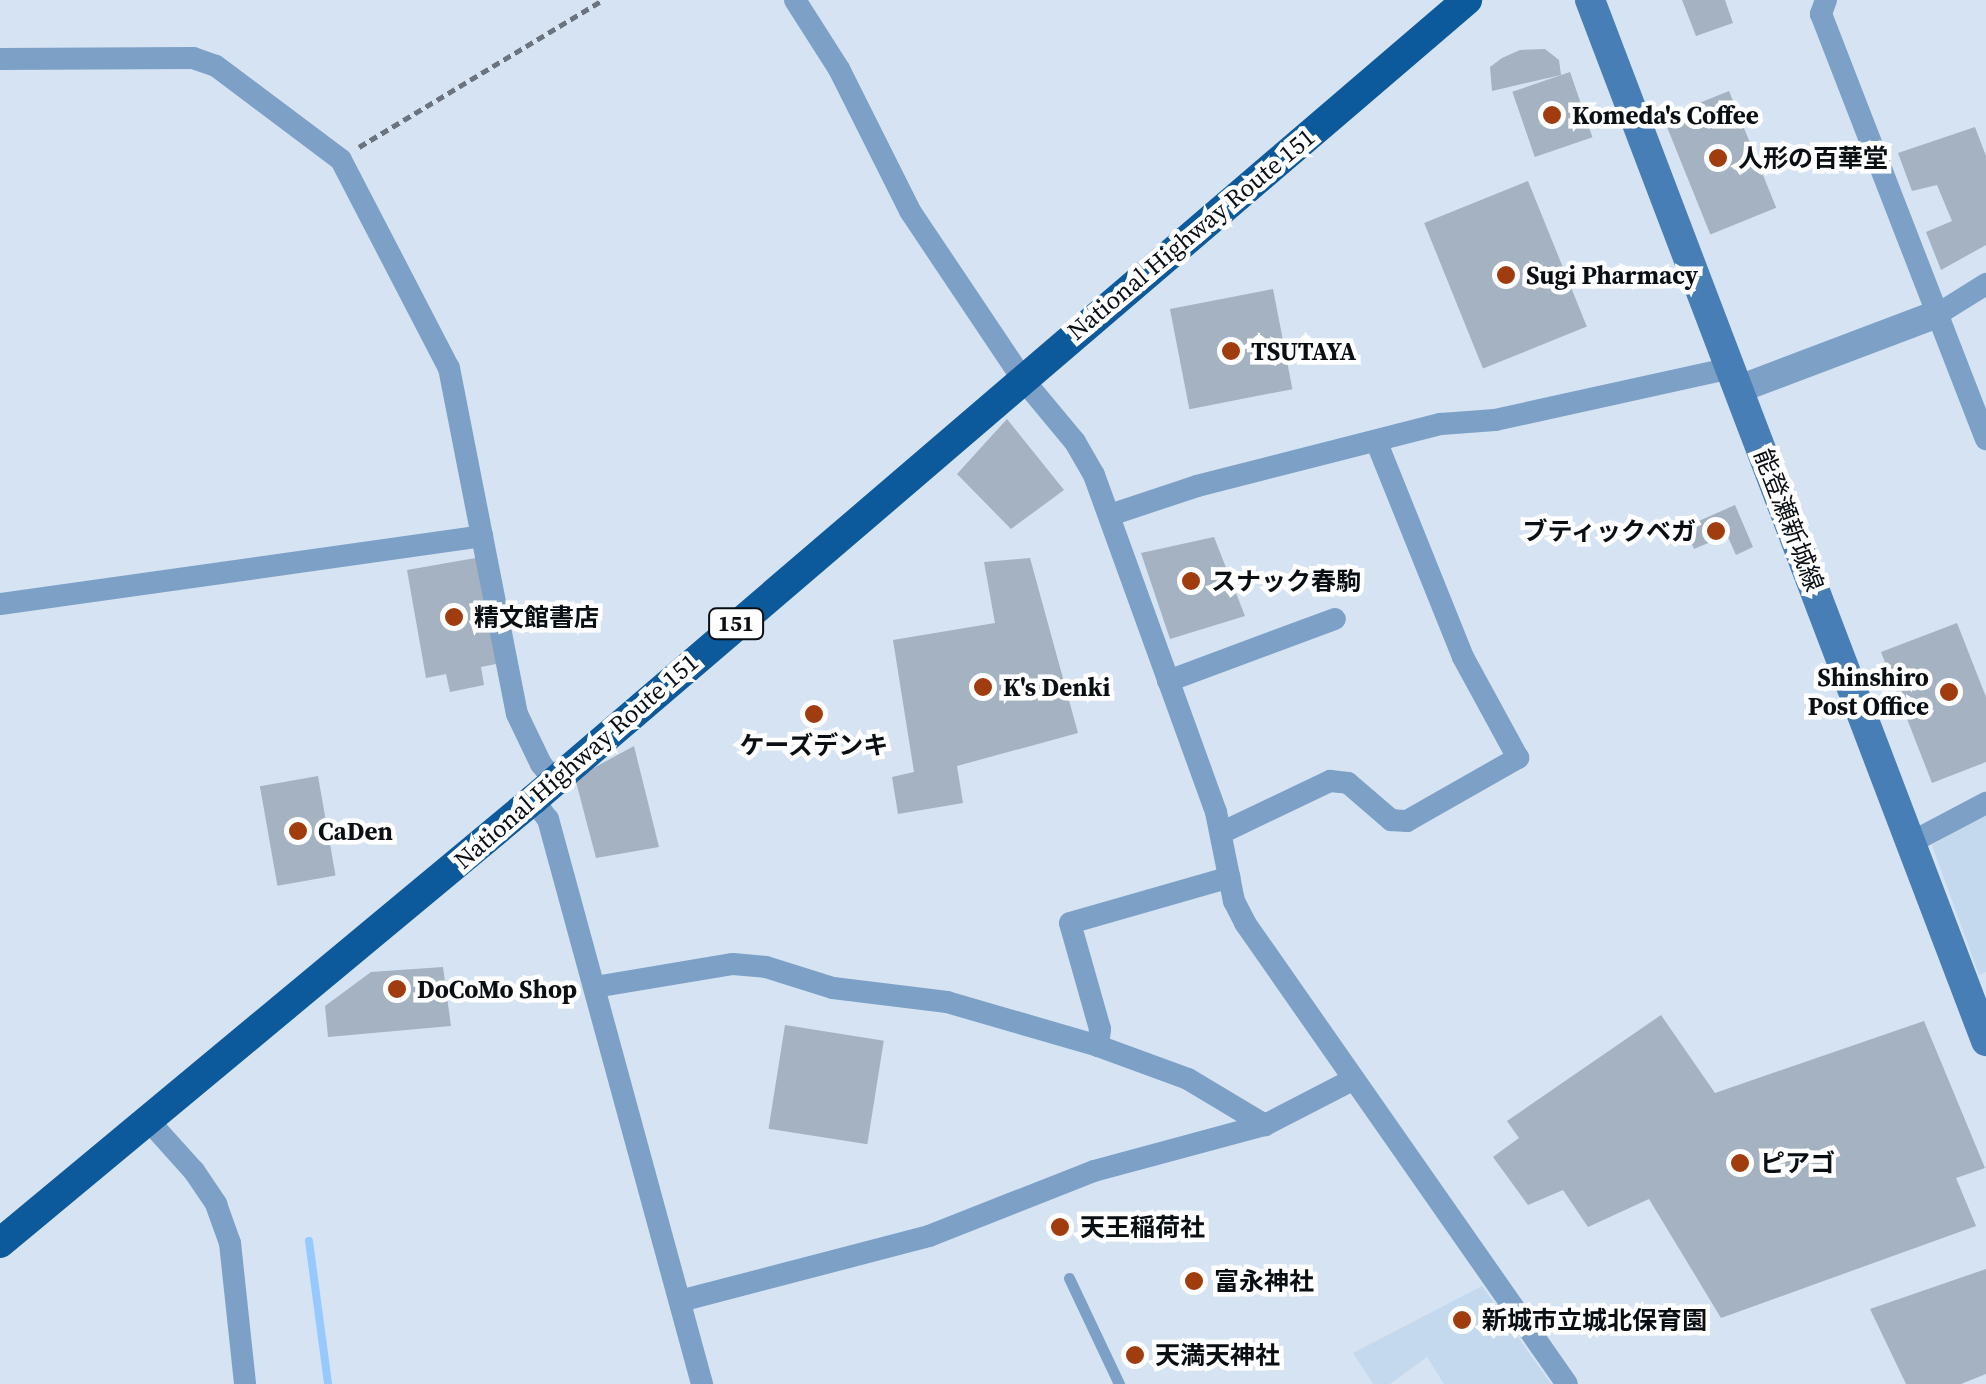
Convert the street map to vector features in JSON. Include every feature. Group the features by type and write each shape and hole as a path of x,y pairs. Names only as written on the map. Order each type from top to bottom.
{"highway":[{"name":"National Highway Route 151","path":"3,1235 148,1120 544,791 1021,378 1467,0"}],"main road":[{"name":"能登瀬新城線","path":"1590,0 1986,1041"}],"street":[{"path":"795,0 838,69 910,211 1021,378 1075,442 1110,516 1168,680 1221,833 1234,901 1245,923 1552,1369 1567,1384"},
{"path":"1826,0 1821,14 1986,439"},
{"path":"0,58 193,58 216,66 340,160 449,368 518,714 540,764 548,819 702,1384"},
{"path":"1110,516 1197,486 1441,424 1495,420 1735,378 1938,314 1986,284"},
{"path":"1221,833 1330,781 1348,783 1391,820 1406,821 1518,758 1463,658 1376,441"},
{"path":"0,604 482,536"},
{"path":"1168,680 1335,619"},
{"path":"1912,842 1986,803"},
{"path":"1098,1046 1100,1029 1070,923 1230,877"},
{"path":"595,986 734,964 766,966 834,988 947,1002 1098,1046 1188,1079 1265,1125"},
{"path":"680,1301 929,1236 1094,1171 1265,1125 1354,1079"},
{"path":"148,1120 194,1171 216,1204 230,1243 244,1384"}],"lane":[{"path":"1069,1278 1119,1384"}],"path":[{"path":"340,160 602,0"}],"shaded area":[{"path":"1986,813 1986,972 1979,975 1932,845"},
{"name":"新城市立城北保育園","path":"1482,1286 1551,1384 1444,1384 1427,1357 1390,1384 1373,1384 1353,1353"}],"building":[{"path":"1682,0 1725,0 1733,23 1696,36"},
{"path":"1545,49 1559,60 1561,75 1492,91 1490,67 1520,50"},
{"name":"Komeda's Coffee","path":"1570,72 1592,137 1535,157 1512,92"},
{"name":"人形の百華堂","path":"1729,91 1776,208 1710,234 1663,118"},
{"path":"1975,127 1986,156 1986,245 1941,270 1926,232 1952,221 1937,185 1912,191 1898,153"},
{"name":"Sugi Pharmacy","path":"1528,181 1587,327 1483,369 1424,223"},
{"name":"TSUTAYA","path":"1273,289 1292,389 1189,409 1170,309"},
{"path":"1007,419 1064,490 1011,529 957,474"},
{"name":"ブティックベガ","path":"1735,505 1753,547 1736,555 1727,535 1694,549 1685,527"},
{"path":"1214,537 1245,616 1170,639 1141,553"},
{"name":"精文館書店","path":"481,557 501,663 481,667 484,685 450,692 446,674 426,678 407,570"},
{"name":"K's Denki","path":"1030,558 1078,733 957,766 963,803 898,814 892,777 914,772 893,640 995,623 984,562"},
{"path":"1957,623 1986,697 1986,762 1932,783 1881,652"},
{"path":"634,746 659,847 596,858 575,778"},
{"name":"CaDen","path":"318,776 336,875 277,886 260,786"},
{"name":"DoCoMo Shop","path":"443,967 451,1026 328,1037 325,1006 371,972"},
{"name":"ピアゴ","path":"1661,1015 1715,1093 1924,1021 1985,1168 1956,1178 1976,1226 1721,1318 1649,1199 1588,1227 1563,1190 1528,1205 1493,1157 1519,1138 1507,1121"},
{"path":"785,1025 884,1041 867,1144 769,1129"},
{"path":"1986,1269 1986,1374 1961,1384 1906,1384 1870,1309"}],"waterway":[{"path":"309,1241 328,1384"}],"place":[{"name":"Komeda's Coffee","path":"1552,115"},
{"name":"人形の百華堂","path":"1718,158"},
{"name":"Sugi Pharmacy","path":"1506,275"},
{"name":"TSUTAYA","path":"1231,351"},
{"name":"ブティックベガ","path":"1716,531"},
{"name":"スナック春駒","path":"1191,581"},
{"name":"精文館書店","path":"454,617"},
{"name":"K's Denki","path":"983,687"},
{"name":"Shinshiro Post Office","path":"1949,692"},
{"name":"ケーズデンキ","path":"814,714"},
{"name":"CaDen","path":"298,831"},
{"name":"DoCoMo Shop","path":"397,989"},
{"name":"ピアゴ","path":"1740,1163"},
{"name":"天王稲荷社","path":"1060,1227"},
{"name":"富永神社","path":"1194,1281"},
{"name":"新城市立城北保育園","path":"1462,1320"},
{"name":"天満天神社","path":"1135,1355"}]}
